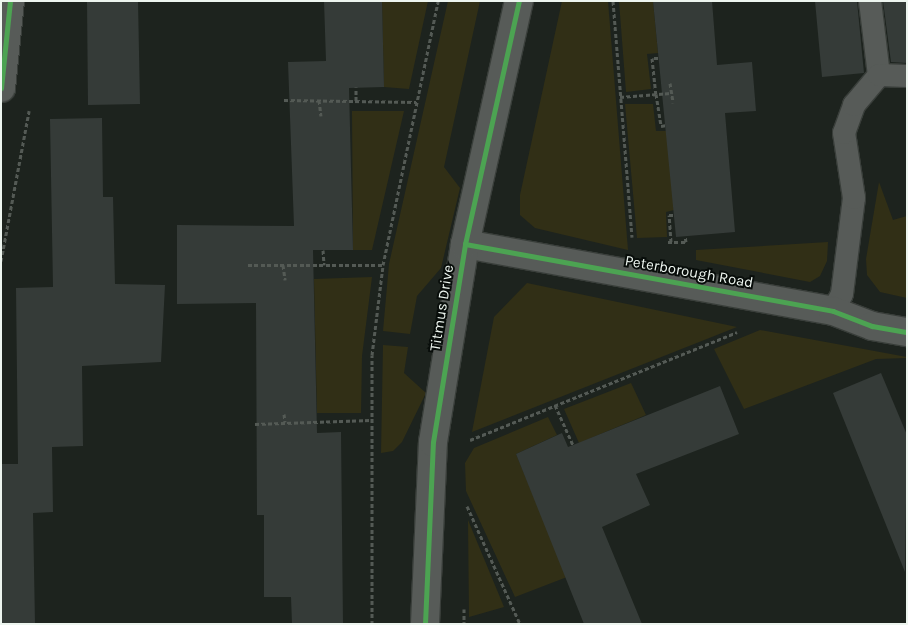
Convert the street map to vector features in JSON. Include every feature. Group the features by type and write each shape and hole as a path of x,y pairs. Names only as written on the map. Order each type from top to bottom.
{"street":[{"path":"1,88 10,1"},
{"name":"Titmus Drive","path":"426,624 432,442 465,244 519,1"},
{"name":"Peterborough Road","path":"465,244 833,311 872,326 907,332"}],"lane":[{"path":"833,311 843,286 854,198 844,133 854,105 878,75 870,1"},
{"path":"878,75 907,76"}],"path":[{"path":"372,624 372,355 383,265 438,1"},
{"path":"613,1 635,275"},
{"path":"658,58 652,58 660,126 667,125"},
{"path":"670,83 673,103"},
{"path":"356,87 356,101"},
{"path":"620,97 671,93"},
{"path":"284,100 416,102"},
{"path":"319,100 321,116"},
{"path":"1,261 30,108"},
{"path":"672,242 669,215 675,214"},
{"path":"323,250 324,265"},
{"path":"248,265 383,265"},
{"path":"283,265 285,280"},
{"path":"432,442 458,445 742,330"},
{"path":"555,405 573,445"},
{"path":"284,414 285,422"},
{"path":"255,424 371,420"},
{"path":"463,496 520,624"}],"shaded area":[{"path":"382,1 428,1 409,89 384,87"},
{"path":"448,1 480,1 444,167 460,188 441,268 417,296 410,334 383,331 389,264"},
{"path":"562,1 608,1 628,250 535,228 520,215 520,195"},
{"path":"619,1 653,1 658,53 647,54 651,89 626,92"},
{"path":"625,104 653,104 656,131 668,131 674,210 666,212 667,237 637,238"},
{"path":"352,111 404,111 372,250 353,250"},
{"path":"879,182 893,220 907,216 907,298 880,292 867,275 866,259"},
{"path":"828,242 827,261 820,276 810,282 696,260 696,250"},
{"path":"372,277 362,356 361,413 317,413 314,279"},
{"path":"527,283 737,327 472,432 494,317"},
{"path":"760,330 907,358 876,359 744,409 714,349"},
{"path":"383,345 408,347 404,373 426,393 402,442 393,451 381,453"},
{"path":"631,383 646,415 579,443 564,409"},
{"path":"548,417 557,435 516,454 567,577 515,597 466,491 465,463 474,448"},
{"path":"468,520 504,607 469,617"}],"building":[{"path":"87,1 138,1 140,104 88,105"},
{"path":"324,1 382,1 384,87 349,88 353,250 313,250 317,433 341,432 343,624 292,624 291,597 264,597 264,515 257,515 256,303 177,304 177,225 294,226 288,62 326,61"},
{"path":"653,1 712,1 717,65 752,62 756,111 725,113 735,232 676,237"},
{"path":"815,1 857,1 864,73 822,77"},
{"path":"883,1 907,1 907,63 891,62"},
{"path":"102,118 103,197 113,197 115,284 165,285 161,362 82,366 83,446 52,447 53,512 33,513 35,624 1,624 1,464 18,464 16,288 53,287 50,119"},
{"path":"881,373 907,435 905,572 833,393"},
{"path":"720,386 739,434 636,474 650,505 602,527 642,624 584,624 516,454 562,433 568,447"}],"cycle path":[{"path":"1,88 10,1"},
{"path":"425,624 433,442 465,244 519,1"},
{"path":"465,244 833,311 872,326 907,332"}]}
